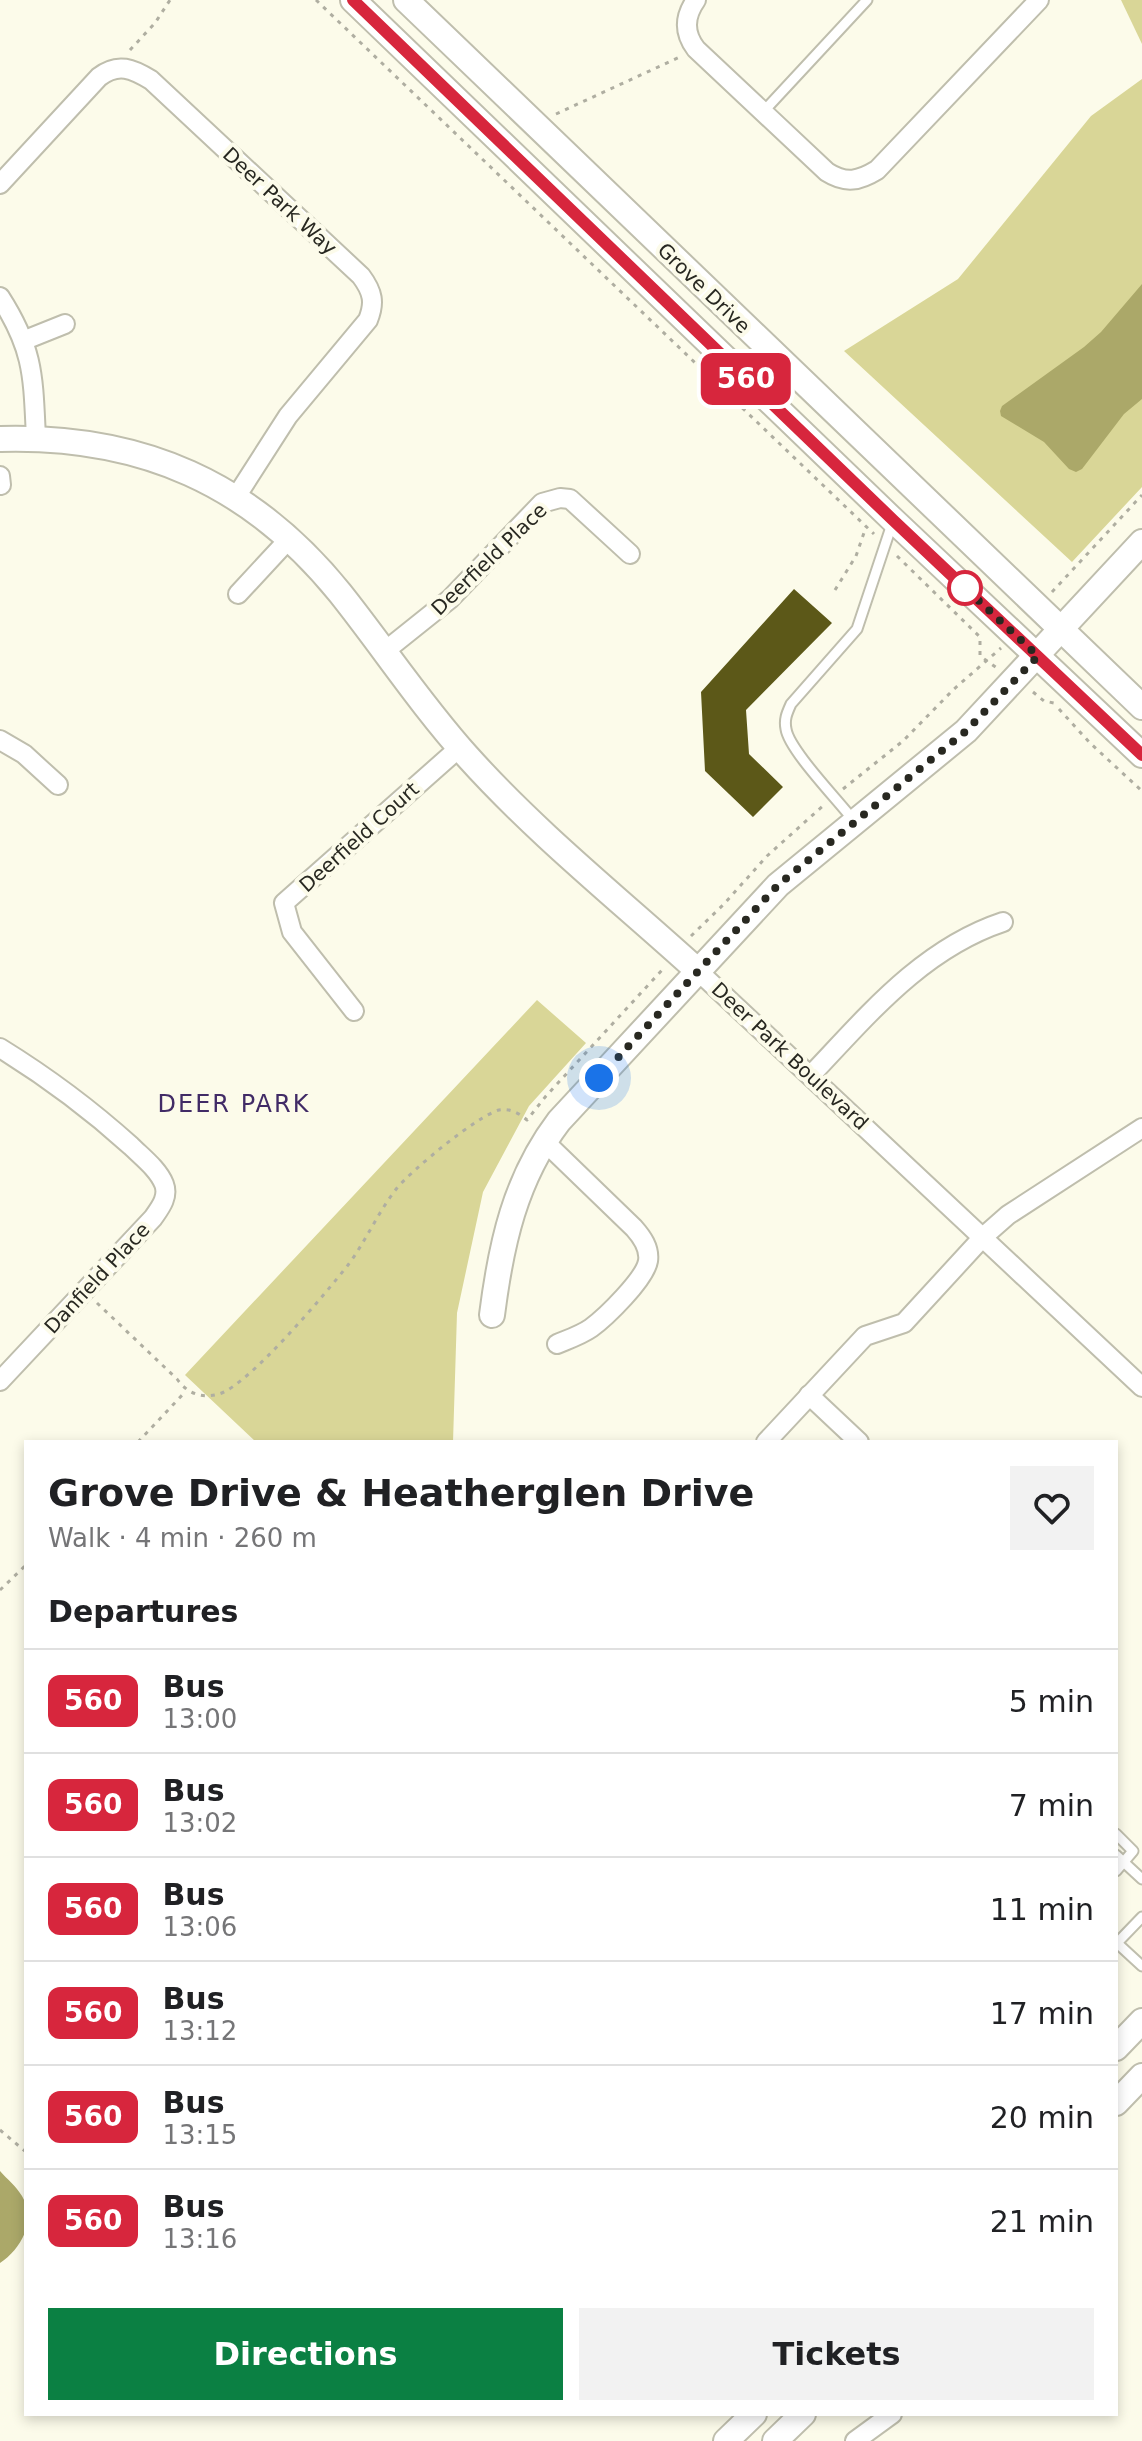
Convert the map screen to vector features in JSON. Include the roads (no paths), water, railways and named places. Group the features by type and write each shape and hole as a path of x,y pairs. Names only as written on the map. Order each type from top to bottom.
{"main road":[{"name":"Grove Drive","path":"353,0 1142,755"},
{"name":"Grove Drive","path":"406,0 1142,707"},
{"name":"Deer Park Boulevard","path":"0,439 36,438 103,445 134,452 203,479 236,497 289,539 338,591 459,748 509,800 698,971"},
{"path":"492,1315 509,1218 525,1176 559,1121 778,885 966,731 1142,542"},
{"path":"1118,2046 1142,2021"},
{"path":"1118,2101 1142,2076"},
{"path":"726,2441 752,2416"},
{"path":"775,2441 801,2416"}],"street":[{"path":"696,0 686,26 689,39 696,49 834,177 843,181 865,178 877,170 1039,0"},
{"name":"Deer Park Way","path":"0,184 99,77 122,67 151,80 361,276 372,294 368,320 288,416 236,497"},
{"path":"0,297 25,340 33,374 36,438"},
{"path":"25,340 65,324"},
{"path":"0,476 1,485"},
{"name":"Deerfield Place","path":"385,651 450,599 542,503 560,498 570,499 630,554"},
{"path":"238,594 289,539"},
{"path":"0,740 24,754 58,785"},
{"name":"Deerfield Court","path":"354,1011 292,932 284,903 459,748"},
{"path":"811,1075 881,1002 924,964 958,940 1003,922"},
{"name":"Deer Park Boulevard","path":"698,971 1142,1387"},
{"name":"Danfield Place","path":"0,1048 81,1104 149,1163 166,1192 159,1210 0,1381"},
{"path":"768,1440 865,1336 904,1323 983,1237 1020,1206 1142,1128"},
{"path":"544,1141 634,1228 648,1252 648,1262 640,1278 599,1321 590,1329 557,1344"},
{"path":"809,1395 857,1440"},
{"path":"855,2441 889,2416"}],"lane":[{"path":"763,112 867,0"},
{"path":"854,821 793,745 785,727 786,715 791,704 857,629 893,520"},
{"path":"1118,1836 1133,1851 1120,1858 1142,1879"},
{"path":"1118,1942 1142,1917"},
{"path":"1118,1944 1142,1966"}],"district":[{"name":"DEER PARK","path":"234,1104"}]}
